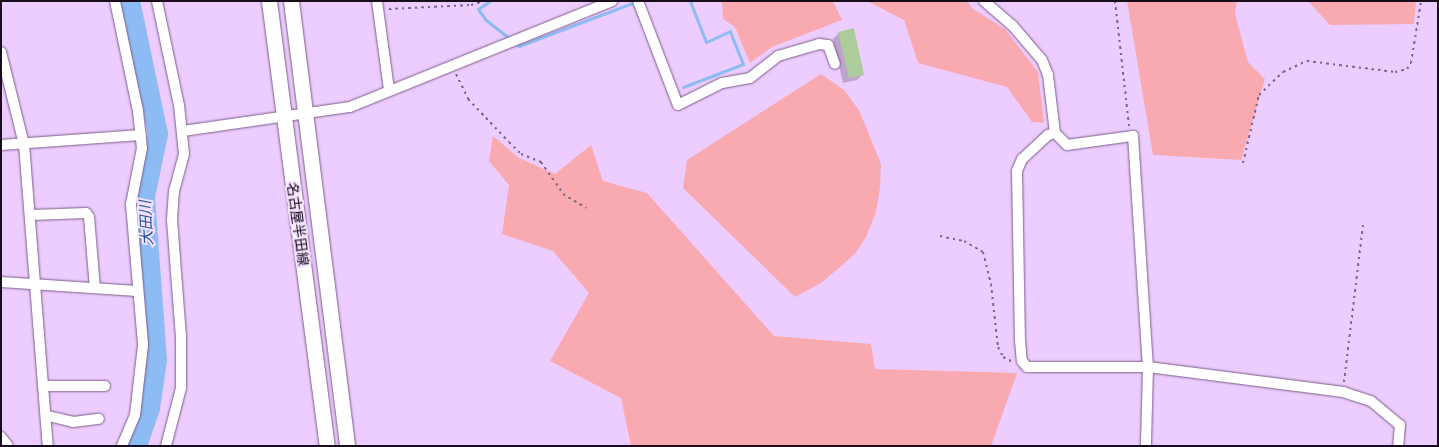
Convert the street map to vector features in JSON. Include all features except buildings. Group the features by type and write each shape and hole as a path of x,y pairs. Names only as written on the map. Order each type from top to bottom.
{"main road":[{"name":"名古屋半田線","path":"268,1 327,446"},
{"name":"名古屋半田線","path":"291,1 346,446"}],"street":[{"path":"116,1 142,148 131,204 143,345 140,389 135,415 122,446"},
{"path":"157,1 183,131 184,154 174,191 172,220 181,337 181,388 166,446"},
{"path":"183,131 284,119 350,107 612,1"},
{"path":"638,1 678,105 722,84 750,78 778,56 819,44 828,44 835,64"},
{"path":"984,1 1012,25 1036,51 1046,67 1055,133 1067,145 1133,136 1148,367 1146,446"},
{"path":"378,5 389,90"},
{"path":"1,52 24,144 38,284 48,416 48,446"},
{"path":"1055,133 1048,135 1022,159 1017,171 1022,361 1033,369 1148,367 1343,392 1371,401 1400,425 1398,446"},
{"path":"1,145 141,135"},
{"path":"32,216 86,213 89,217 95,288"},
{"path":"1,282 137,291"},
{"path":"45,386 105,386"},
{"path":"48,416 73,422 99,419"},
{"path":"1,437 8,446"}],"path":[{"path":"378,5 471,5 484,1"},
{"path":"1115,1 1130,136"},
{"path":"1243,163 1259,94 1283,72 1308,61 1395,72 1407,69 1421,1"},
{"path":"451,66 468,99 521,154 541,162 563,194 586,208"},
{"path":"1343,392 1363,225"},
{"path":"940,236 970,244 983,252 991,284 998,348 1010,361 1022,361"}],"shaded area":[{"path":"722,1 833,1 842,20 772,47 750,63 735,27 723,19"},
{"path":"867,1 967,1 973,9 1005,29 1038,72 1044,123 1032,122 1007,87 918,63 904,20"},
{"path":"1127,1 1237,1 1235,14 1248,62 1265,79 1241,160 1153,155"},
{"path":"1308,1 1416,1 1414,24 1330,25"},
{"path":"821,74 844,90 859,110 881,164 880,188 876,212 866,237 855,254 821,283 795,297 683,188 687,160"},
{"path":"493,136 519,158 555,174 591,145 603,181 647,193 774,336 871,344 875,369 1017,373 991,446 631,446 621,398 550,361 589,293 553,251 502,234 509,185 489,161"}],"waterway":[{"name":"大田川","path":"130,1 158,134 145,197 157,360 150,408 137,446"},
{"path":"490,1 478,9 486,20 519,46 632,3"},
{"path":"683,87 743,64 730,31 706,42 690,1"}]}
